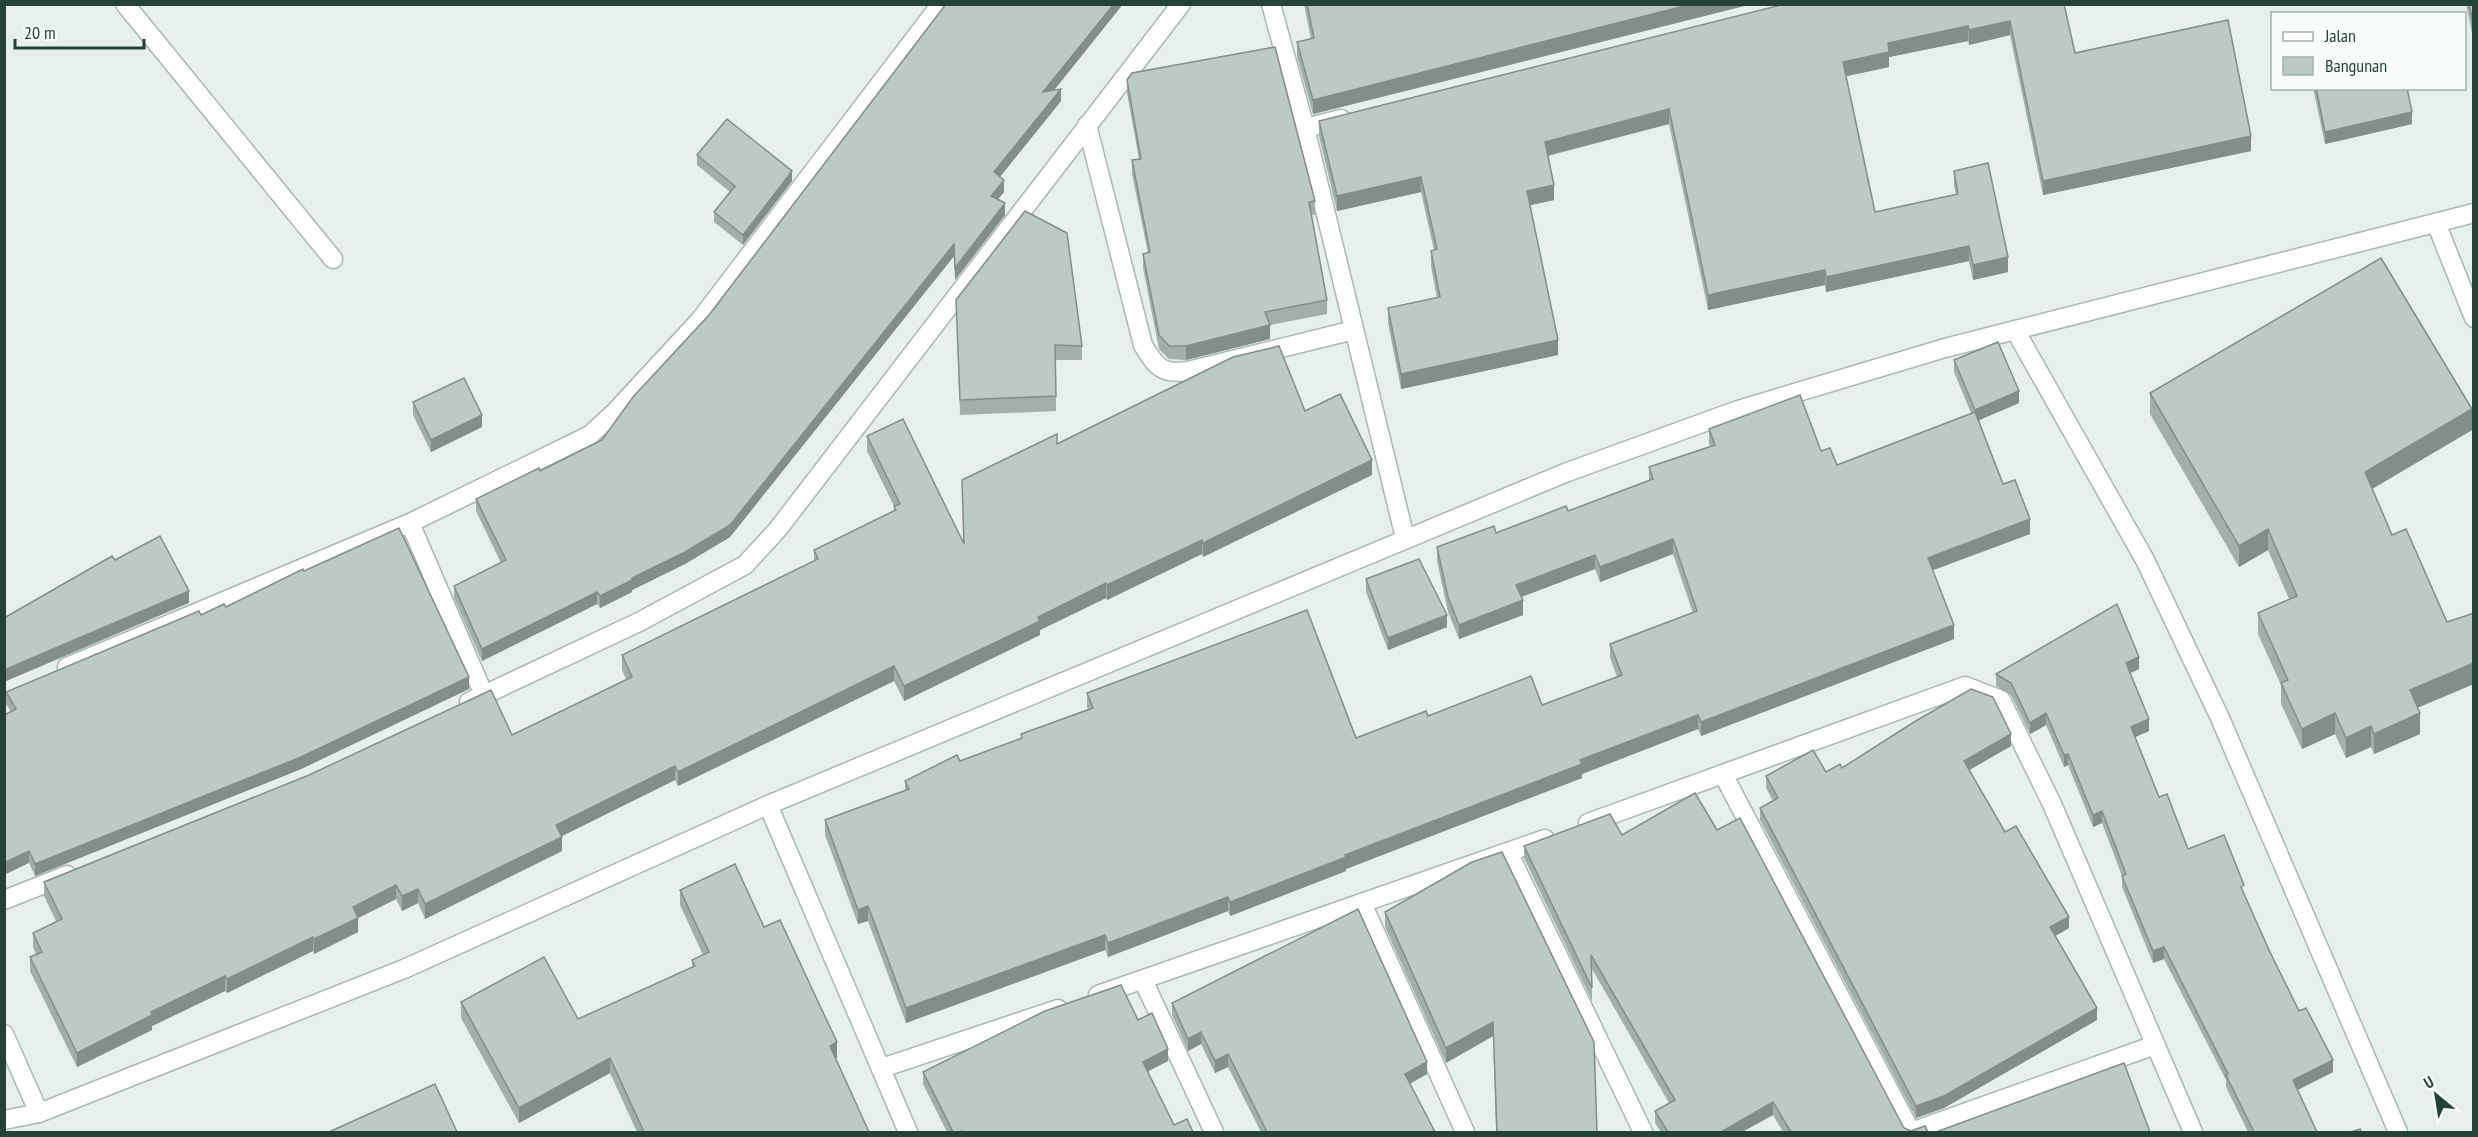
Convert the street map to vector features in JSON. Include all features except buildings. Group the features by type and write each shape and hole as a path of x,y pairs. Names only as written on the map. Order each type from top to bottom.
{"street":[{"path":"125,4 333,259"},
{"path":"46,675 410,523 590,435 615,412 700,320 940,4"},
{"path":"452,710 639,622 745,565 778,529 1180,4"},
{"path":"1271,4 1305,128 1405,538"},
{"path":"1305,128 1363,113"},
{"path":"1087,125 1143,345 1154,365 1174,373 1188,371 1354,330"},
{"path":"4,1120 39,1113 404,969 768,805 1565,473 1738,410 1946,348 2474,213"},
{"path":"2436,223 2474,318"},
{"path":"2015,330 2150,571 2220,718 2398,1132"},
{"path":"410,523 484,695"},
{"path":"882,1068 1143,980 1508,852 1965,686 2001,700 2052,804 2193,1132"},
{"path":"1723,774 1911,1132 2155,1045"},
{"path":"768,805 908,1132"},
{"path":"1508,852 1643,1132"},
{"path":"4,900 82,869"},
{"path":"1362,903 1465,1132"},
{"path":"1143,980 1214,1132"},
{"path":"4,1034 39,1113"}]}
